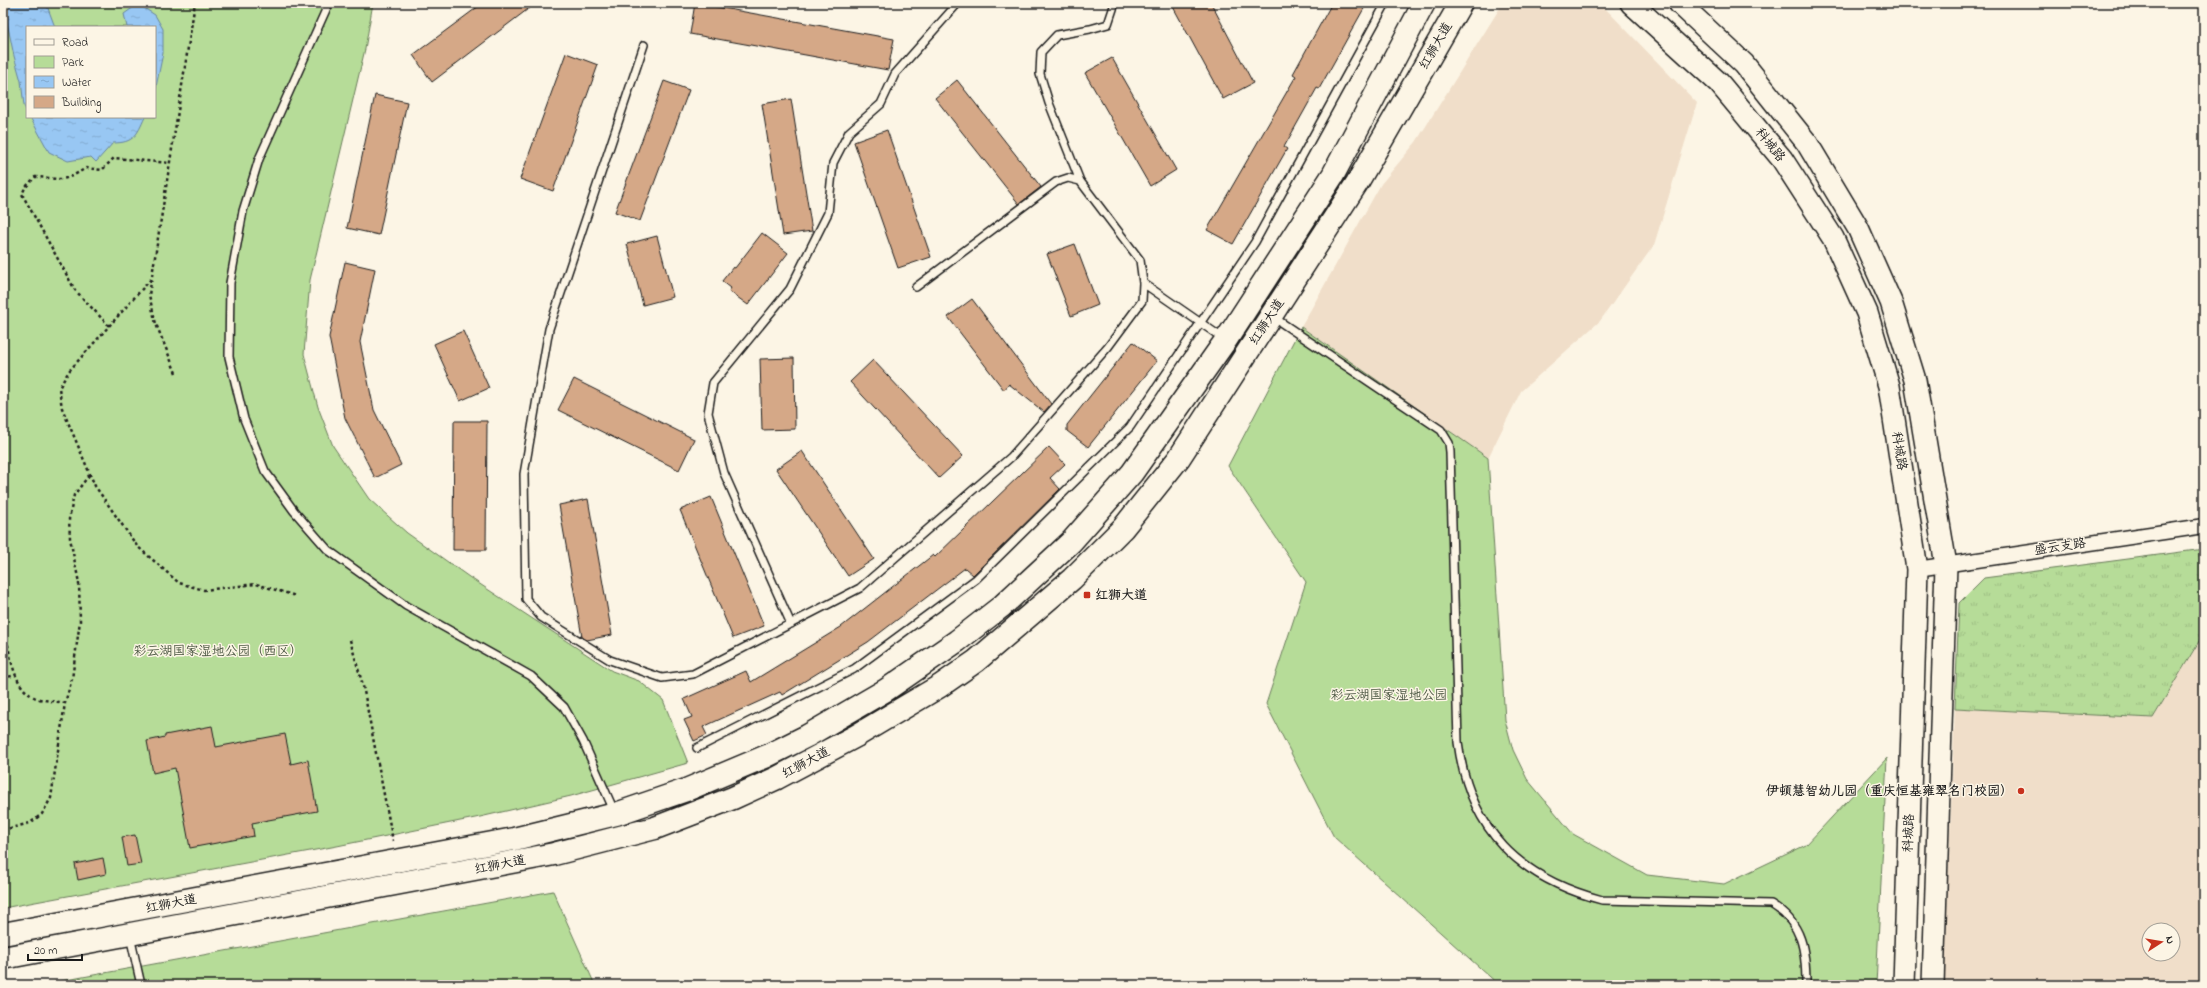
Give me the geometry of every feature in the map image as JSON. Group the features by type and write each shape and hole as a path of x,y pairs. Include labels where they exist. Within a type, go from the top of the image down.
{"main road":[{"name":"红狮大道","path":"3,934 147,909 514,839 616,814 727,774 807,736 886,690 957,641 1034,578 1104,507 1157,441 1226,340 1333,175 1424,3"},
{"name":"科城路","path":"1631,3 1719,83 1782,159 1833,238 1867,313 1889,386 1917,569 1904,985"},
{"name":"科城路","path":"1679,3 1744,64 1807,143 1858,228 1891,302 1915,380 1946,565 1933,985"},
{"name":"红狮大道","path":"3,958 509,863 591,846 697,813 778,778 902,710 976,661 1013,631 1123,528 1152,494 1179,458 1357,183 1462,6"},
{"path":"3,927 147,909"}],"street":[{"name":"盛云支路","path":"1917,569 2204,526"}],"lane":[{"path":"329,3 259,159 243,211 230,283 229,357 244,419 265,471 294,511 328,550 406,606 531,676 564,707 583,741 616,814"},
{"path":"791,624 724,473 708,413 713,383 790,289 828,213 833,164 849,132 880,104 895,74 958,3"},
{"path":"644,44 549,329 524,474 526,600 541,617 610,660 662,678 693,674 860,588 1011,458 1108,347 1142,301 1144,283 1140,260 1080,181 1049,103 1040,74 1041,52 1057,34 1108,24 1115,3"},
{"path":"697,748 854,669 976,579 1130,427 1254,242 1386,3"},
{"path":"916,287 1056,182 1068,178 1080,181"},
{"path":"1144,283 1226,340"},
{"path":"1271,315 1441,430 1446,436 1450,452 1458,742 1461,769 1470,796 1485,822 1502,845 1525,866 1553,883 1576,894 1602,900 1771,904 1786,913 1797,930 1806,957 1806,985"},
{"path":"130,935 141,985"}],"path":[{"path":"176,373 156,324 149,295 195,3"},
{"path":"110,326 75,290 22,194 24,188 35,177 60,181 73,176 86,168 102,170 114,158 169,163"},
{"path":"151,279 69,371 59,388 62,408 95,486 136,546 179,583 204,590 256,584 296,596"},
{"path":"3,830 30,823 42,814 51,798 65,703 73,672 80,621 79,583 70,538 69,519 74,495 90,474"},
{"path":"3,627 16,675 22,689 34,697 65,703"},
{"path":"350,640 363,686 393,841"},
{"path":"3,678 16,675"}],"shaded area":[{"path":"1503,3 1600,3 1697,103 1654,245 1600,321 1521,391 1488,458 1301,327 1381,184 1416,142"},
{"path":"2204,633 2204,985 1944,985 1955,708 2153,718"}],"green space":[{"name":"彩云湖国家湿地公园（西区）","path":"3,3 373,3 365,49 310,280 304,354 318,407 333,446 369,499 407,533 469,577 612,671 639,681 663,700 688,763 571,796 480,817 337,846 3,908"},
{"name":"彩云湖国家湿地公园","path":"1301,327 1488,458 1505,720 1513,750 1527,779 1573,834 1647,875 1724,884 1806,845 1887,758 1876,985 1499,985 1334,837 1266,704 1306,582 1228,466"},
{"path":"2204,549 2204,633 2153,718 1955,708 1959,603 1984,578"},
{"path":"553,891 595,985 39,985"}],"water":[{"path":"3,3 46,3 55,26 26,26 26,110 24,106 21,81"},
{"path":"138,4 155,15 163,29 163,53 156,87 156,26 127,26 124,14"},
{"path":"31,118 145,118 140,129 134,137 120,143 113,143 96,162 91,157 68,161 49,152"}],"building":[{"path":"483,3 536,3 432,82 413,55"},
{"path":"695,3 894,39 888,70 690,34"},
{"path":"1171,3 1211,3 1253,83 1223,99"},
{"path":"1332,3 1367,3 1319,89 1317,88 1284,147 1287,149 1233,244 1207,230 1296,76 1293,74"},
{"path":"566,53 598,65 553,191 520,179"},
{"path":"1112,58 1176,170 1150,186 1085,73"},
{"path":"957,80 1041,187 1019,204 935,98"},
{"path":"664,81 689,90 640,221 615,212"},
{"path":"375,95 407,102 379,235 347,228"},
{"path":"791,99 812,231 783,235 762,104"},
{"path":"887,130 931,257 898,268 854,142"},
{"path":"762,233 788,253 748,305 729,291 731,288 722,281 733,267 735,268"},
{"path":"657,236 673,297 643,305 627,244"},
{"path":"1075,244 1098,305 1071,316 1047,254"},
{"path":"345,262 375,269 360,342 374,410 401,465 375,478 345,418 329,337"},
{"path":"972,299 1051,404 1044,412 1009,384 1004,390 948,317"},
{"path":"463,331 489,388 460,401 434,344"},
{"path":"1133,342 1157,361 1088,447 1067,431 1067,425"},
{"path":"794,358 795,429 762,430 760,359"},
{"path":"873,360 963,456 939,478 850,382"},
{"path":"574,379 694,439 679,470 558,410"},
{"path":"454,421 487,421 486,550 453,550"},
{"path":"1049,447 1065,464 1050,478 1060,489 973,575 965,568 868,642 782,695 780,692 703,727 707,735 694,741 684,720 692,717 684,699 746,671 751,682 841,627 933,555 935,557"},
{"path":"802,451 874,559 848,576 776,469"},
{"path":"711,497 764,626 733,638 680,510"},
{"path":"588,499 612,635 587,640 582,637 559,505"},
{"path":"212,726 216,747 285,734 291,764 308,760 317,811 252,823 254,836 190,848 175,768 153,773 147,741 165,737 165,735"},
{"path":"135,835 141,864 127,866 122,837"},
{"path":"103,858 106,874 78,880 75,864"}],"place":[{"name":"红狮大道","path":"1087,595"},
{"name":"伊顿慧智幼儿园（重庆恒基雍翠名门校园）","path":"2021,791"}]}
